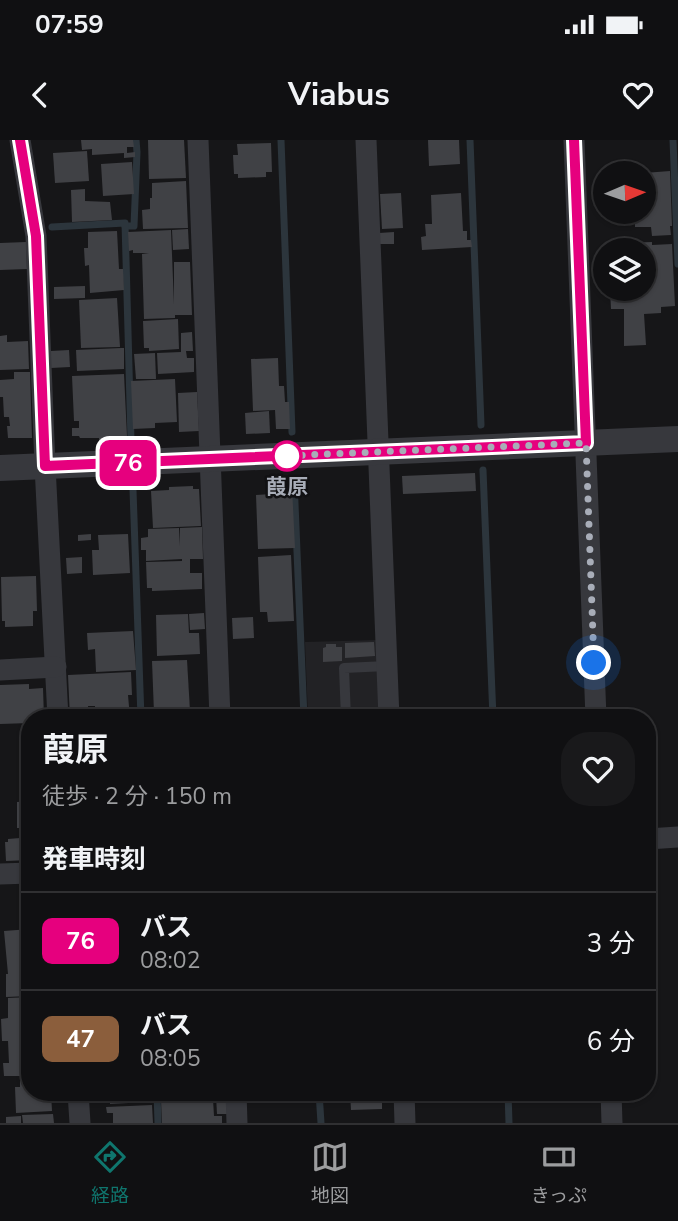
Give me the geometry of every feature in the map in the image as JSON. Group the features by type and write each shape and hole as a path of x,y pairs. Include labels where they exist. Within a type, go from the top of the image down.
{"street":[{"path":"20,140 36,236 58,709"},
{"path":"198,140 220,709"},
{"path":"366,140 389,709"},
{"path":"574,140 596,709"},
{"path":"0,468 678,439"},
{"path":"0,670 56,667"},
{"path":"656,838 678,837"},
{"path":"0,874 21,873"},
{"path":"79,1101 80,1123"},
{"path":"236,1101 237,1123"},
{"path":"404,1101 405,1123"},
{"path":"611,1101 612,1123"}],"lane":[{"path":"346,709 344,668 387,666"}],"shaded area":[{"path":"378,640 381,709 308,709 305,642"}],"building":[{"path":"81,140 133,140 134,147 127,147 127,153 135,152 135,157 124,158 124,153 92,155 92,149 82,150"},
{"path":"148,140 184,140 186,178 149,179"},
{"path":"428,140 459,140 460,164 429,166"},
{"path":"271,143 272,172 266,172 266,177 238,178 238,174 234,174 233,155 238,155 237,144"},
{"path":"87,151 89,181 55,183 53,153"},
{"path":"132,162 134,194 103,196 101,164"},
{"path":"670,171 671,235 652,236 651,227 635,227 635,224 656,224 656,172"},
{"path":"186,181 188,228 143,229 142,210 150,209 152,183"},
{"path":"85,189 85,201 110,202 112,220 72,222 71,190"},
{"path":"401,193 403,228 382,229 380,194"},
{"path":"461,193 463,231 467,231 467,240 471,240 472,247 422,250 421,237 426,236 425,224 432,224 431,195"},
{"path":"188,229 189,249 173,250 172,230"},
{"path":"171,230 174,304 174,262 190,262 192,315 144,319 142,254 149,253 129,251 128,232"},
{"path":"117,231 119,269 123,269 124,290 90,293 89,265 85,266 84,248 88,248 88,232"},
{"path":"394,232 394,244 379,244 379,233"},
{"path":"26,242 27,269 0,270 0,243"},
{"path":"672,244 675,306 661,307 661,313 644,314 646,345 624,346 624,309 611,309 611,301 656,301 656,245"},
{"path":"85,286 85,298 54,299 54,287"},
{"path":"117,298 120,347 81,348 79,300"},
{"path":"178,319 179,349 149,351 149,348 144,348 143,321"},
{"path":"192,332 193,351 186,351 187,358 194,358 194,372 158,374 157,353 181,352 181,333"},
{"path":"7,335 7,342 28,341 29,369 0,370 0,336"},
{"path":"124,348 124,369 77,371 76,350"},
{"path":"69,350 70,367 51,368 51,351"},
{"path":"155,353 156,379 136,379 134,354"},
{"path":"278,358 279,386 284,386 285,402 289,402 290,429 276,429 275,410 253,411 251,359"},
{"path":"14,372 30,372 32,438 8,438 9,417 4,417 0,380 14,379"},
{"path":"124,374 127,436 109,437 109,441 99,441 99,438 72,436 72,428 79,428 79,421 74,421 72,376"},
{"path":"175,379 177,422 155,423 155,428 133,429 131,381"},
{"path":"197,392 199,431 179,432 178,393"},
{"path":"269,411 270,433 246,434 245,413"},
{"path":"475,473 476,491 403,494 402,476"},
{"path":"193,486 193,489 199,489 201,526 153,528 151,491"},
{"path":"271,487 292,487 295,548 258,549 256,495 272,494"},
{"path":"202,527 203,559 190,559 190,573 202,573 202,589 152,591 152,588 147,588 146,562 182,561 146,561 146,550 141,550 141,538 148,537 148,529 179,528 180,546 180,528"},
{"path":"91,534 91,540 78,541 78,535"},
{"path":"128,534 130,573 93,575 92,550 99,550 98,535"},
{"path":"291,555 294,621 268,622 267,612 260,612 258,557"},
{"path":"82,557 82,573 67,574 66,558"},
{"path":"36,576 37,611 33,611 33,626 5,627 5,621 2,621 1,577"},
{"path":"204,613 205,629 190,630 189,614"},
{"path":"188,614 189,633 199,633 200,654 157,656 156,615"},
{"path":"253,617 254,638 233,639 232,618"},
{"path":"133,631 136,670 96,672 95,649 88,650 87,633"},
{"path":"374,642 375,656 345,658 345,643"},
{"path":"326,644 342,647 342,661 323,662 323,648"},
{"path":"187,660 190,709 154,709 152,661"},
{"path":"131,672 132,695 128,695 129,709 95,709 95,706 88,706 88,709 70,709 68,675"},
{"path":"29,684 29,689 43,688 44,709 21,709 21,723 0,724 0,685"},
{"path":"17,802 21,802 21,828 17,828"},
{"path":"21,830 21,860 6,861 5,842 8,842 8,839 20,838"},
{"path":"21,930 21,996 6,997 8,974 4,931"},
{"path":"21,997 21,1101 51,1101 52,1111 16,1113 15,1087 20,1087 20,1076 4,1076 3,1063 9,1063 8,1041 2,1041 1,1019 8,1018 8,998"},
{"path":"110,1101 147,1102 110,1104"},
{"path":"161,1101 213,1101 214,1116 222,1116 222,1123 162,1123"},
{"path":"216,1101 227,1101 228,1114 217,1114"},
{"path":"350,1101 384,1101 382,1109 351,1110"},
{"path":"152,1105 153,1123 113,1123 113,1113 107,1113 106,1107"},
{"path":"53,1114 54,1123 23,1123 22,1115"},
{"path":"21,1116 21,1123 6,1123 6,1117"}],"waterway":[{"path":"125,226 134,226 136,140"},
{"path":"281,140 292,432"},
{"path":"470,140 481,425"},
{"path":"673,140 678,264"},
{"path":"52,227 125,223 131,440"},
{"path":"483,470 493,709"},
{"path":"294,480 304,709"},
{"path":"133,490 141,709"},
{"path":"157,1101 158,1123"},
{"path":"320,1101 321,1123"},
{"path":"508,1101 509,1123"}],"bus line":[{"name":"76","path":"20,140 36,236 45,466 586,443 574,140"}],"place":[{"name":"葭原","path":"287,456"}],"route":[{"path":"287,456 282,456 586,443 594,663"}]}
